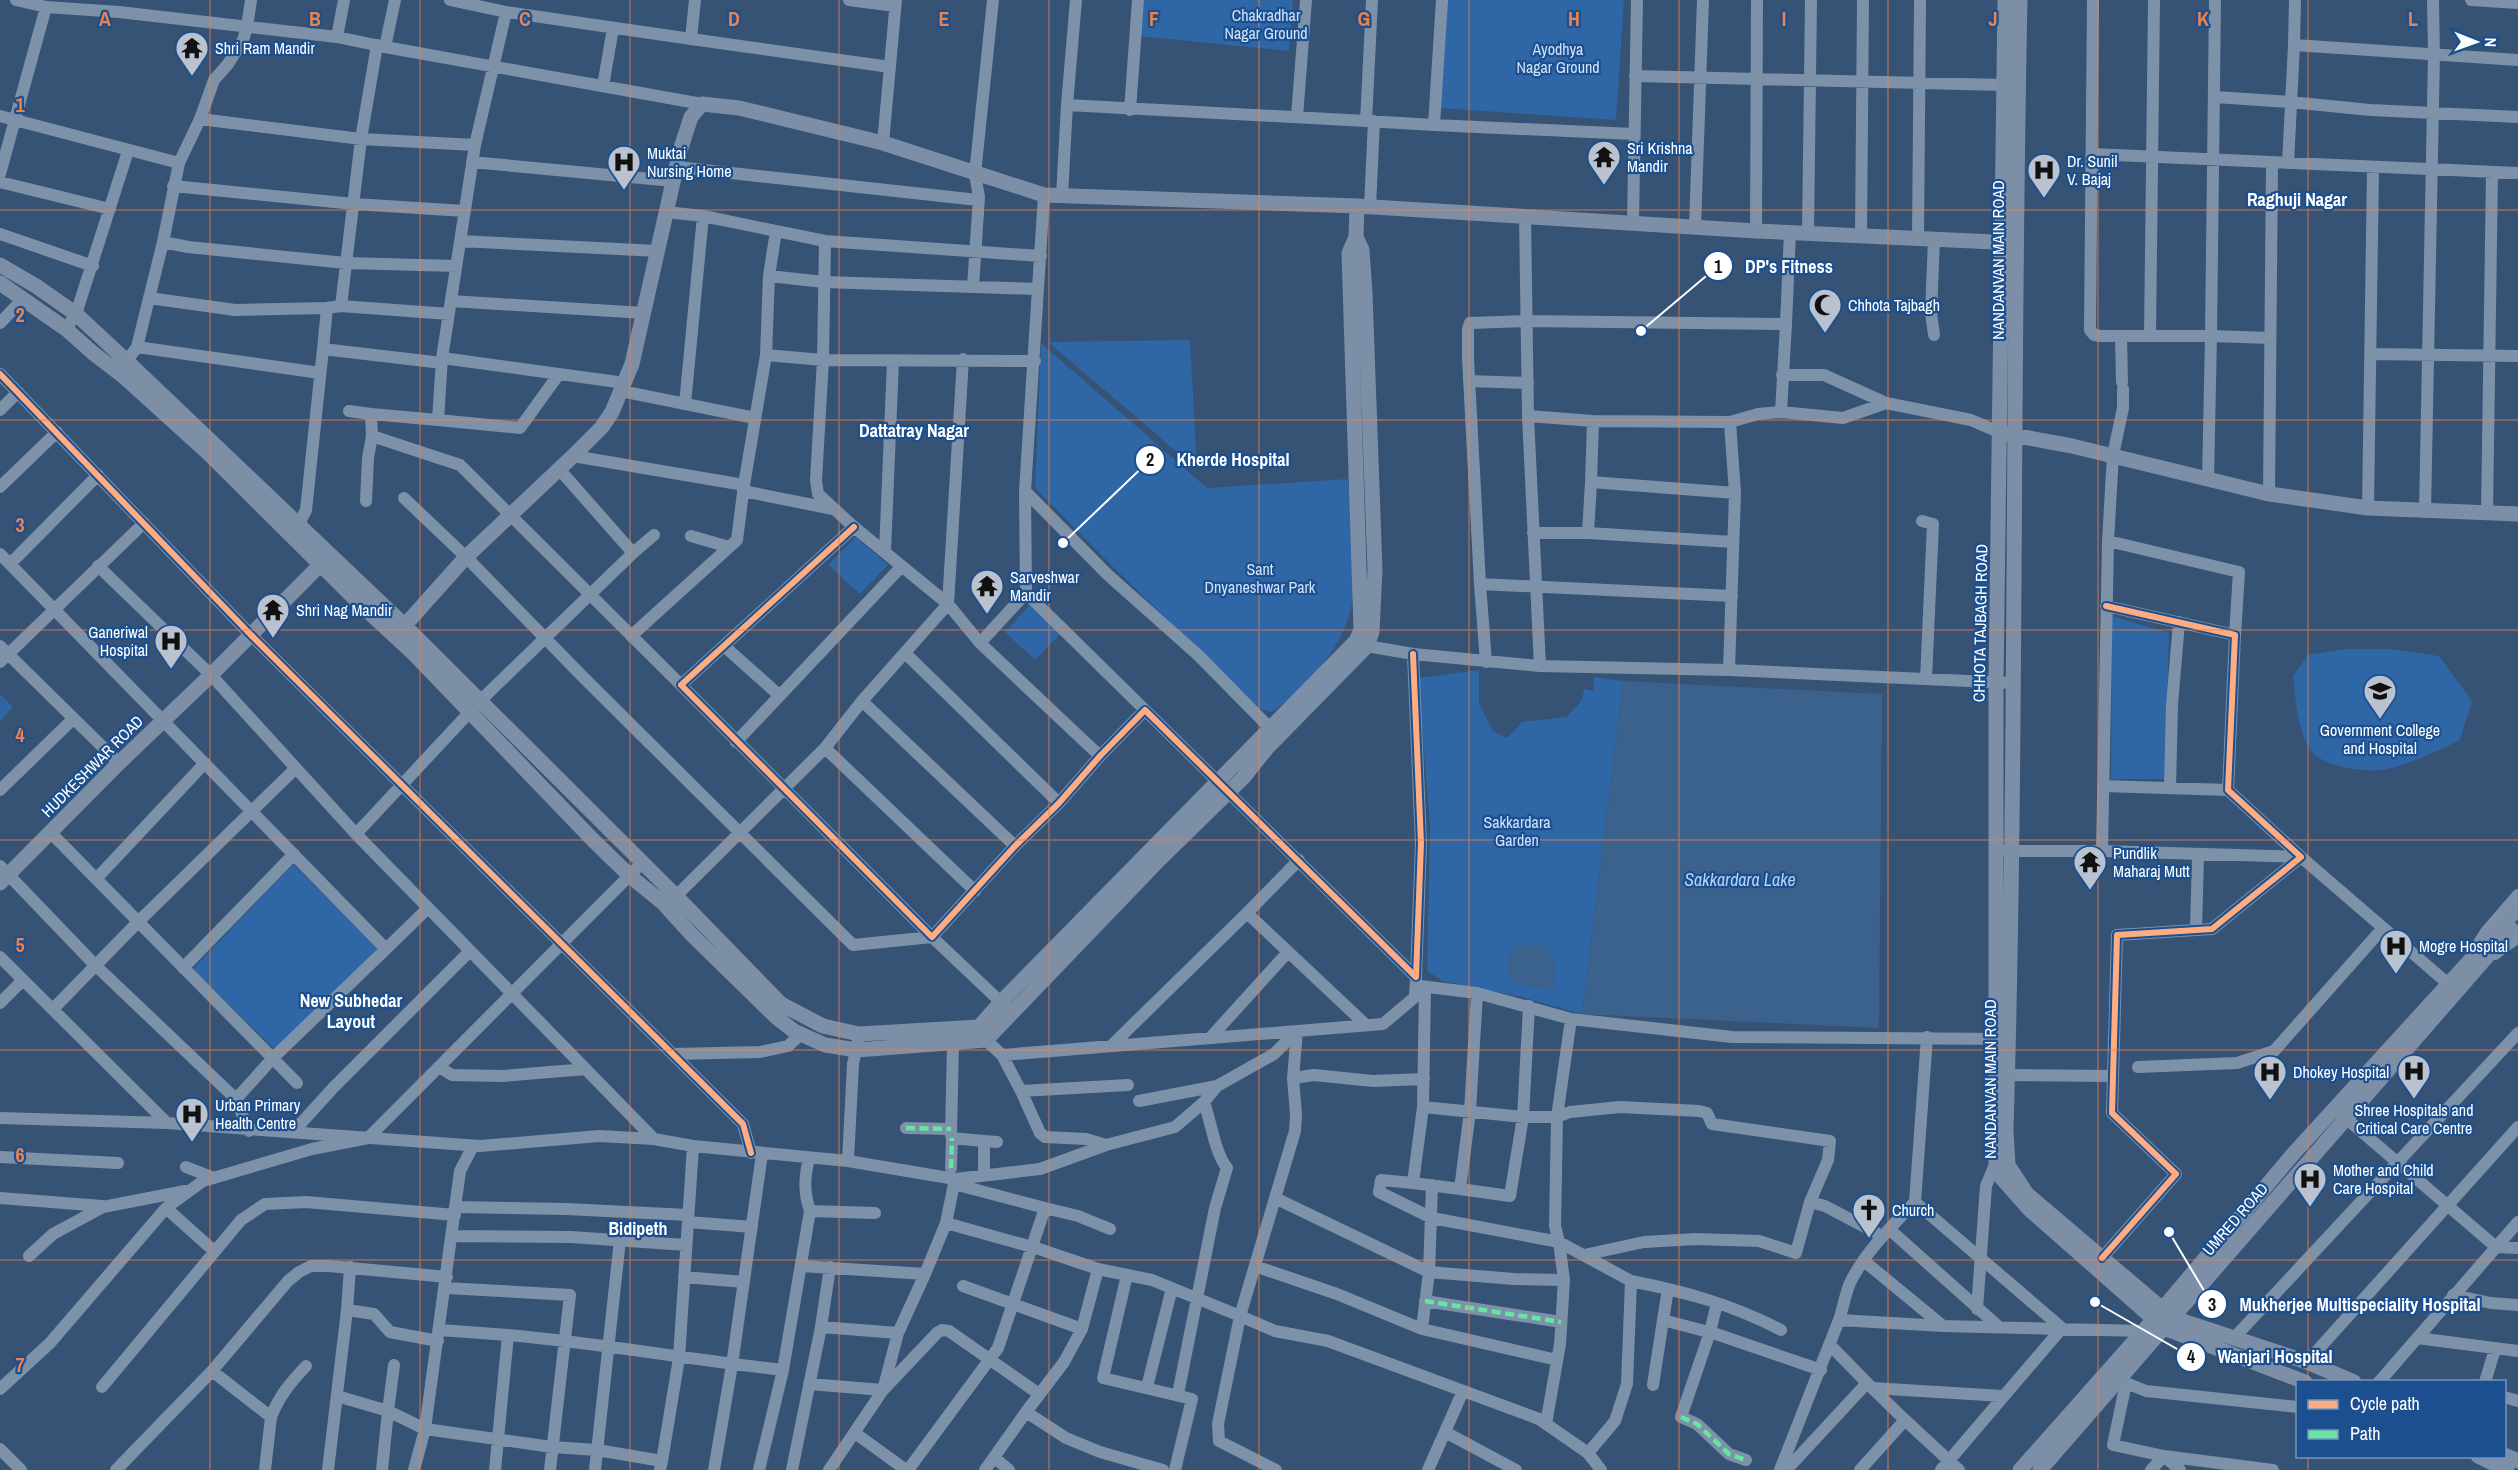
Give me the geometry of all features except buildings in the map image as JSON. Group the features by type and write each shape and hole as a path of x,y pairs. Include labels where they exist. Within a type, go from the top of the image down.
{"main road":[{"path":"2005,0 2011,85"},
{"path":"2011,85 2020,0"},
{"name":"NANDANVAN MAIN ROAD","path":"2008,434 2011,85"},
{"path":"400,631 466,557 573,456 602,427 612,412 632,364 675,174 691,117 702,104 739,108 883,143 1044,195 1363,207 1756,231 2009,243"},
{"path":"983,1034 1001,1002 1223,787 1267,748 1311,695 1362,644 1363,456 1349,253 1356,237 1363,207"},
{"path":"0,265 36,286 76,314 299,524 325,560"},
{"path":"0,283 66,329 178,425 400,631 481,700 781,1005 823,1026 859,1034 983,1034"},
{"path":"2008,434 2113,455 2269,494 2368,508 2518,514"},
{"name":"CHHOTA TAJBAGH ROAD","path":"1996,1162 2002,1039 2004,851 1996,682 2008,434"},
{"name":"CHHOTA TAJBAGH ROAD","path":"2008,434 2013,683"},
{"name":"HUDKESHWAR ROAD","path":"3,874 51,833 119,762 211,675 325,560"},
{"path":"400,631 470,712 630,876 663,903 692,935 776,1017 801,1034 825,1045 856,1050 953,1044 983,1034 1012,1015 1223,787 1269,727 1311,695"},
{"path":"2004,851 2013,683"},
{"path":"2453,988 2467,962 2518,908"},
{"path":"2453,988 2485,960 2518,921"},
{"name":"UMRED ROAD","path":"2040,1470 2118,1376 2147,1336 2453,988"},
{"name":"NANDANVAN MAIN ROAD","path":"2002,1039 2007,1075 2008,1165 2027,1194 2102,1258 2163,1319 2234,1338 2307,1362 2349,1380"},
{"path":"1996,1162 2000,1174 2029,1209 2163,1319 2300,1380"},
{"path":"2020,1470 2118,1376"},
{"path":"2484,1458 2503,1464 2518,1461"}],"street":[{"path":"16,0 46,7 121,6 247,27 337,38 702,104"},
{"path":"127,361 137,347 163,242 179,163 200,119 214,80 228,64 247,27 251,0"},
{"path":"337,38 344,0"},
{"path":"341,306 361,139 381,46 395,0"},
{"path":"450,0 506,12 890,67"},
{"path":"691,39 695,0"},
{"path":"849,0 896,3 883,143"},
{"path":"973,287 978,200 975,174 993,0"},
{"path":"1062,196 1076,0"},
{"path":"1131,110 1138,0"},
{"path":"1298,117 1306,0"},
{"path":"1363,207 1370,121 1372,0"},
{"path":"1434,124 1442,0"},
{"path":"1634,222 1636,0"},
{"path":"1695,227 1704,0"},
{"path":"1756,231 1757,0"},
{"path":"1808,233 1811,0"},
{"path":"1861,236 1863,0"},
{"path":"1918,238 1920,0"},
{"path":"2093,0 2090,330 2094,335 2121,337 2270,338"},
{"path":"2150,336 2154,0"},
{"path":"2208,480 2215,0"},
{"path":"2288,163 2295,0"},
{"path":"2425,512 2434,54 2433,0"},
{"path":"2470,0 2518,3"},
{"path":"0,174 46,7"},
{"path":"438,420 442,361 472,162 506,12"},
{"path":"603,86 613,28"},
{"path":"2294,45 2518,60"},
{"path":"1635,76 2011,85"},
{"path":"2215,97 2370,110 2518,117"},
{"path":"1067,105 1634,134"},
{"path":"0,116 179,163"},
{"path":"200,119 361,139 475,145"},
{"path":"66,329 76,314 93,266 128,150"},
{"path":"2092,154 2518,173"},
{"path":"472,162 675,174 978,200"},
{"path":"2269,494 2272,162"},
{"path":"2368,508 2373,168"},
{"path":"2487,514 2492,172"},
{"path":"0,182 110,209"},
{"path":"173,186 354,204 465,211"},
{"path":"980,643 1026,594 1025,491 1044,195"},
{"path":"666,212 703,216 825,241 1041,256"},
{"path":"685,404 703,216"},
{"path":"1525,216 1528,416 1540,666"},
{"path":"631,636 737,540 766,355 769,276 776,231"},
{"path":"1781,412 1790,232"},
{"path":"0,234 93,266"},
{"path":"1934,239 1931,313 1934,335"},
{"path":"460,241 658,251"},
{"path":"825,241 823,360 816,480 818,494 854,527 948,604 980,643 1100,756"},
{"path":"163,242 188,247 346,262 456,266"},
{"path":"769,276 824,282 1037,289"},
{"path":"149,298 235,310 341,306 449,314"},
{"path":"0,323 23,299"},
{"path":"451,301 644,313"},
{"path":"299,524 306,510 327,308"},
{"path":"1485,662 1469,381 1468,329 1470,323 1526,321 1786,324"},
{"path":"2102,851 2108,541 2113,455 2123,408 2121,337"},
{"path":"137,347 320,373"},
{"path":"323,349 559,374 755,418"},
{"path":"2372,354 2518,356"},
{"path":"766,355 823,360 963,359 1035,362"},
{"path":"676,896 825,748 862,701 948,604 963,359"},
{"path":"885,551 892,361"},
{"path":"0,374 250,634 743,1124 757,1154 752,1227 714,1470"},
{"path":"349,411 520,429 559,374"},
{"path":"1782,375 1824,375 1886,403 1971,420 2008,434"},
{"path":"1469,381 1528,383"},
{"path":"0,410 18,392"},
{"path":"1528,416 1593,421 1730,422 1758,414 1781,412 1843,418 1886,403"},
{"path":"366,501 368,458 372,435 371,414"},
{"path":"1588,533 1593,421"},
{"path":"1729,670 1735,493 1730,422"},
{"path":"0,487 57,432"},
{"path":"372,435 460,465 1012,1015"},
{"path":"573,456 744,488 834,509"},
{"path":"559,469 633,553"},
{"path":"10,564 98,475"},
{"path":"1590,482 1735,493"},
{"path":"1025,491 1108,575 1198,655 1269,727"},
{"path":"404,498 466,557 853,945 932,937 1145,710"},
{"path":"1922,521 1933,525 1926,679"},
{"path":"119,762 3,654 144,523"},
{"path":"681,685 854,527"},
{"path":"1533,533 1588,533 1733,543"},
{"path":"356,834 481,700 654,535"},
{"path":"691,536 729,547"},
{"path":"2108,541 2240,572 2228,790"},
{"path":"0,554 386,950"},
{"path":"98,566 211,675 356,834 654,1139"},
{"path":"736,742 902,566"},
{"path":"1480,584 1732,596"},
{"path":"1026,594 1299,860 1419,983 1477,993 1570,1019 1732,1037 2002,1039"},
{"path":"2106,606 2235,635"},
{"path":"2170,788 2172,705 2179,622"},
{"path":"1362,644 1413,654 1540,666 1729,670 2013,683"},
{"path":"724,646 779,695"},
{"path":"905,653 1059,803"},
{"path":"1413,654 1421,843 1419,983 1424,1079 1423,1107 1413,1183"},
{"path":"862,701 1016,846"},
{"path":"0,790 73,719"},
{"path":"825,748 975,891"},
{"path":"96,879 205,763"},
{"path":"53,1009 138,922 296,768"},
{"path":"2103,786 2228,790 2301,857 2453,988"},
{"path":"51,833 297,1083"},
{"path":"2004,851 2102,851 2198,856 2301,857"},
{"path":"183,968 294,854"},
{"path":"2196,930 2198,856"},
{"path":"2102,1258 2176,1174 2112,1113 2117,935 2212,929 2301,857"},
{"path":"1111,1046 1299,860"},
{"path":"0,1389 50,1343 165,1208 203,1181 312,1149 368,1138 642,863"},
{"path":"3,874 236,1099 249,1131"},
{"path":"2467,962 2486,932 2518,895"},
{"path":"236,1099 273,1058 428,908"},
{"path":"1247,913 1366,1025"},
{"path":"2138,1067 2236,1063 2274,1051 2384,928"},
{"path":"2485,960 2518,937"},
{"path":"293,1132 333,1088 470,951"},
{"path":"1210,1038 1288,952"},
{"path":"0,957 167,1123"},
{"path":"0,1003 23,980"},
{"path":"1002,1055 1383,1024 1415,997 1419,983"},
{"path":"1460,1189 1470,1111 1477,993"},
{"path":"1529,1006 1523,1117 1510,1196 1382,1180 1379,1192 1432,1218 1559,1242 1631,1281 1668,1288 1717,1302 1745,1312 1781,1330"},
{"path":"1546,1424 1557,1360 1564,1280 1555,1226 1557,1117 1570,1019"},
{"path":"1276,1470 1218,1441 1218,1424 1240,1316 1295,1131 1293,1078 1297,1031"},
{"path":"1139,1101 1217,1086 1274,1054 1297,1031"},
{"path":"2234,1338 2518,1033"},
{"path":"673,1054 760,1052 788,1046 801,1034"},
{"path":"848,1161 853,1064 859,1034"},
{"path":"983,1034 1002,1055 1022,1091 1040,1133 1045,1137 1086,1139 1106,1145"},
{"path":"1788,1466 1831,1346 1849,1286 1885,1233 1915,1202 1927,1037"},
{"path":"884,1390 898,1333 946,1223 953,1177 953,1044"},
{"path":"439,1067 452,1075 503,1076 586,1069"},
{"path":"1293,1078 1314,1075 1373,1081 1424,1079"},
{"path":"2007,1075 2113,1076"},
{"path":"1022,1091 1128,1085"},
{"path":"953,1177 1040,1169 1106,1145 1175,1127 1204,1102 1217,1086"},
{"path":"1178,1394 1215,1208 1227,1168 1218,1157 1215,1134 1204,1102"},
{"path":"1423,1107 1523,1117 1557,1117 1570,1112 1620,1107 1700,1111 1707,1113 1712,1124 1830,1141 1828,1160 1810,1202 1796,1253 1759,1241 1696,1239 1644,1242 1584,1254"},
{"path":"2340,1114 2496,1247 2518,1248"},
{"path":"0,1118 167,1123 249,1131 293,1132 473,1146 599,1136 654,1139 757,1154 848,1161 953,1177 1045,1208 1077,1216 1110,1229"},
{"path":"2307,1362 2518,1126"},
{"path":"906,1128 998,1142"},
{"path":"984,1141 984,1175"},
{"path":"414,1470 426,1429 460,1171 473,1146"},
{"path":"337,1396 388,1411 426,1429 552,1447 597,1450 661,1466 679,1358 693,1146"},
{"path":"0,1157 118,1163"},
{"path":"759,1470 783,1370 810,1211 804,1185 808,1159"},
{"path":"1977,1309 1986,1186 1996,1162"},
{"path":"186,1167 214,1178"},
{"path":"1422,1329 1429,1272 1432,1185"},
{"path":"0,1198 103,1207 189,1191"},
{"path":"1275,1198 1429,1272 1514,1279 1564,1280"},
{"path":"102,1387 241,1220 265,1204 306,1202 455,1211 566,1209 688,1218 752,1227"},
{"path":"1810,1202 1825,1206 1885,1233 1999,1327"},
{"path":"1915,1202 2062,1328"},
{"path":"29,1256 53,1234 103,1207"},
{"path":"165,1208 214,1251"},
{"path":"855,1433 907,1470 998,1348 1045,1208"},
{"path":"810,1211 875,1214"},
{"path":"2381,1380 2518,1222"},
{"path":"946,1223 1033,1247 1098,1269 1152,1280 1275,1330 1328,1341 1539,1419 1588,1453 1601,1470"},
{"path":"452,1236 571,1237 686,1245"},
{"path":"595,1470 620,1240"},
{"path":"1864,1261 1943,1326"},
{"path":"116,1470 212,1371 275,1295 299,1272 311,1266 350,1268 446,1283 570,1295 550,1470"},
{"path":"801,1266 830,1266 925,1274"},
{"path":"792,1470 821,1327 830,1266"},
{"path":"1255,1266 1337,1294 1422,1329 1557,1360"},
{"path":"328,1470 350,1268"},
{"path":"985,1470 1064,1362 1082,1329 1098,1269"},
{"path":"1127,1275 1103,1378 1192,1399 1175,1470"},
{"path":"684,1277 744,1282"},
{"path":"1588,1453 1616,1421 1627,1384 1631,1281"},
{"path":"963,1286 1082,1329"},
{"path":"1147,1387 1172,1288"},
{"path":"1653,1385 1668,1288"},
{"path":"2453,1296 2518,1305"},
{"path":"1425,1301 1561,1322"},
{"path":"1717,1302 1710,1332 1681,1417 1697,1424 1729,1454 1746,1461"},
{"path":"347,1310 374,1314 390,1332 508,1335 565,1340 609,1345 679,1358 783,1370"},
{"path":"1663,1320 1710,1332 1821,1370"},
{"path":"1839,1320 1943,1326 2062,1328 2147,1336"},
{"path":"821,1327 898,1333"},
{"path":"1945,1465 2062,1328"},
{"path":"829,1470 884,1390 942,1330 949,1331 1039,1394"},
{"path":"495,1470 508,1335"},
{"path":"2417,1338 2518,1351"},
{"path":"1831,1346 1905,1420 1945,1465 1959,1470"},
{"path":"2486,1380 2495,1349"},
{"path":"382,1470 394,1365"},
{"path":"265,1470 271,1417 277,1402 290,1383 306,1366"},
{"path":"212,1371 271,1417"},
{"path":"2273,1470 2164,1456 2113,1445 2118,1376 2146,1391 2296,1407"},
{"path":"809,1384 884,1390"},
{"path":"1788,1466 1869,1385 2003,1396"},
{"path":"1428,1470 1463,1391"},
{"path":"1026,1412 1075,1442 1100,1452 1163,1470"},
{"path":"1860,1470 1905,1420"},
{"path":"1444,1432 1516,1470"},
{"path":"0,1449 21,1470"},
{"path":"2151,1470 2164,1456"},
{"path":"2164,1456 2180,1470"},
{"path":"995,1458 1010,1470"}],"green space":[{"name":"Chakradhar Nagar Ground","path":"1142,0 1293,0 1289,51 1138,36"},
{"name":"Ayodhya Nagar Ground","path":"1446,0 1624,0 1616,120 1439,108"},
{"path":"1190,340 1197,469 1048,342"},
{"name":"Sant Dnyaneshwar Park","path":"1041,343 1207,488 1348,479 1354,566 1350,612 1336,646 1325,661 1300,689 1272,712 1260,709 1035,488"},
{"path":"856,537 888,565 860,594 828,565"},
{"path":"1030,605 1061,633 1035,660 1005,632"},
{"path":"2112,616 2169,633 2165,779 2111,779"},
{"path":"2346,649 2392,649 2439,656 2472,701 2460,740 2411,762 2382,770 2335,765 2318,757 2312,752 2303,735 2296,705 2293,676 2308,655"},
{"name":"Sakkardara Garden","path":"1479,670 1479,703 1493,731 1507,738 1522,722 1567,717 1582,700 1584,689 1593,691 1594,677 1623,681 1582,1014 1518,996 1443,981 1427,971 1430,825 1418,678"},
{"path":"0,694 13,707 0,721"},
{"path":"293,864 379,949 275,1050 193,969"}],"water":[{"name":"Sakkardara Lake","path":"1623,681 1882,694 1879,1028 1582,1014"},
{"path":"1518,945 1547,945 1555,966 1554,990 1532,988 1509,978 1508,960"}],"marked path":[{"path":"906,1128 951,1129"},
{"path":"951,1168 952,1138"},
{"path":"1425,1301 1561,1322"},
{"path":"1681,1417 1697,1424 1729,1454 1746,1460"}],"cycle path":[{"path":"0,374 250,634 743,1124 751,1153"},
{"path":"854,527 681,685 932,937 1145,710 1416,977 1421,843 1413,654"},
{"path":"2102,1258 2176,1174 2112,1113 2117,935 2212,929 2301,857 2228,790 2235,635 2106,606"}],"place":[{"name":"Shri Ram Mandir","path":"192,77"},
{"name":"Sri Krishna Mandir","path":"1604,186"},
{"name":"Muktai Nursing Home","path":"624,191"},
{"name":"Dr. Sunil V. Bajaj","path":"2044,199"},
{"name":"DP's Fitness","path":"1641,331"},
{"name":"Chhota Tajbagh","path":"1825,334"},
{"name":"Kherde Hospital","path":"1063,543"},
{"name":"Sarveshwar Mandir","path":"987,615"},
{"name":"Shri Nag Mandir","path":"273,639"},
{"name":"Ganeriwal Hospital","path":"171,670"},
{"name":"Government College and Hospital","path":"2380,720"},
{"name":"Pundlik Maharaj Mutt","path":"2090,891"},
{"name":"Mogre Hospital","path":"2396,975"},
{"name":"Shree Hospitals and Critical Care Centre","path":"2414,1100"},
{"name":"Dhokey Hospital","path":"2270,1101"},
{"name":"Urban Primary Health Centre","path":"192,1143"},
{"name":"Mother and Child Care Hospital","path":"2310,1208"},
{"name":"Mukherjee Multispeciality Hospital","path":"2169,1232"},
{"name":"Church","path":"1869,1239"},
{"name":"Wanjari Hospital","path":"2095,1302"}],"district":[{"name":"Raghuji Nagar","path":"2297,199"},
{"name":"Dattatray Nagar","path":"914,430"},
{"name":"New Subhedar Layout","path":"351,1010"},
{"name":"Bidipeth","path":"638,1228"}]}
